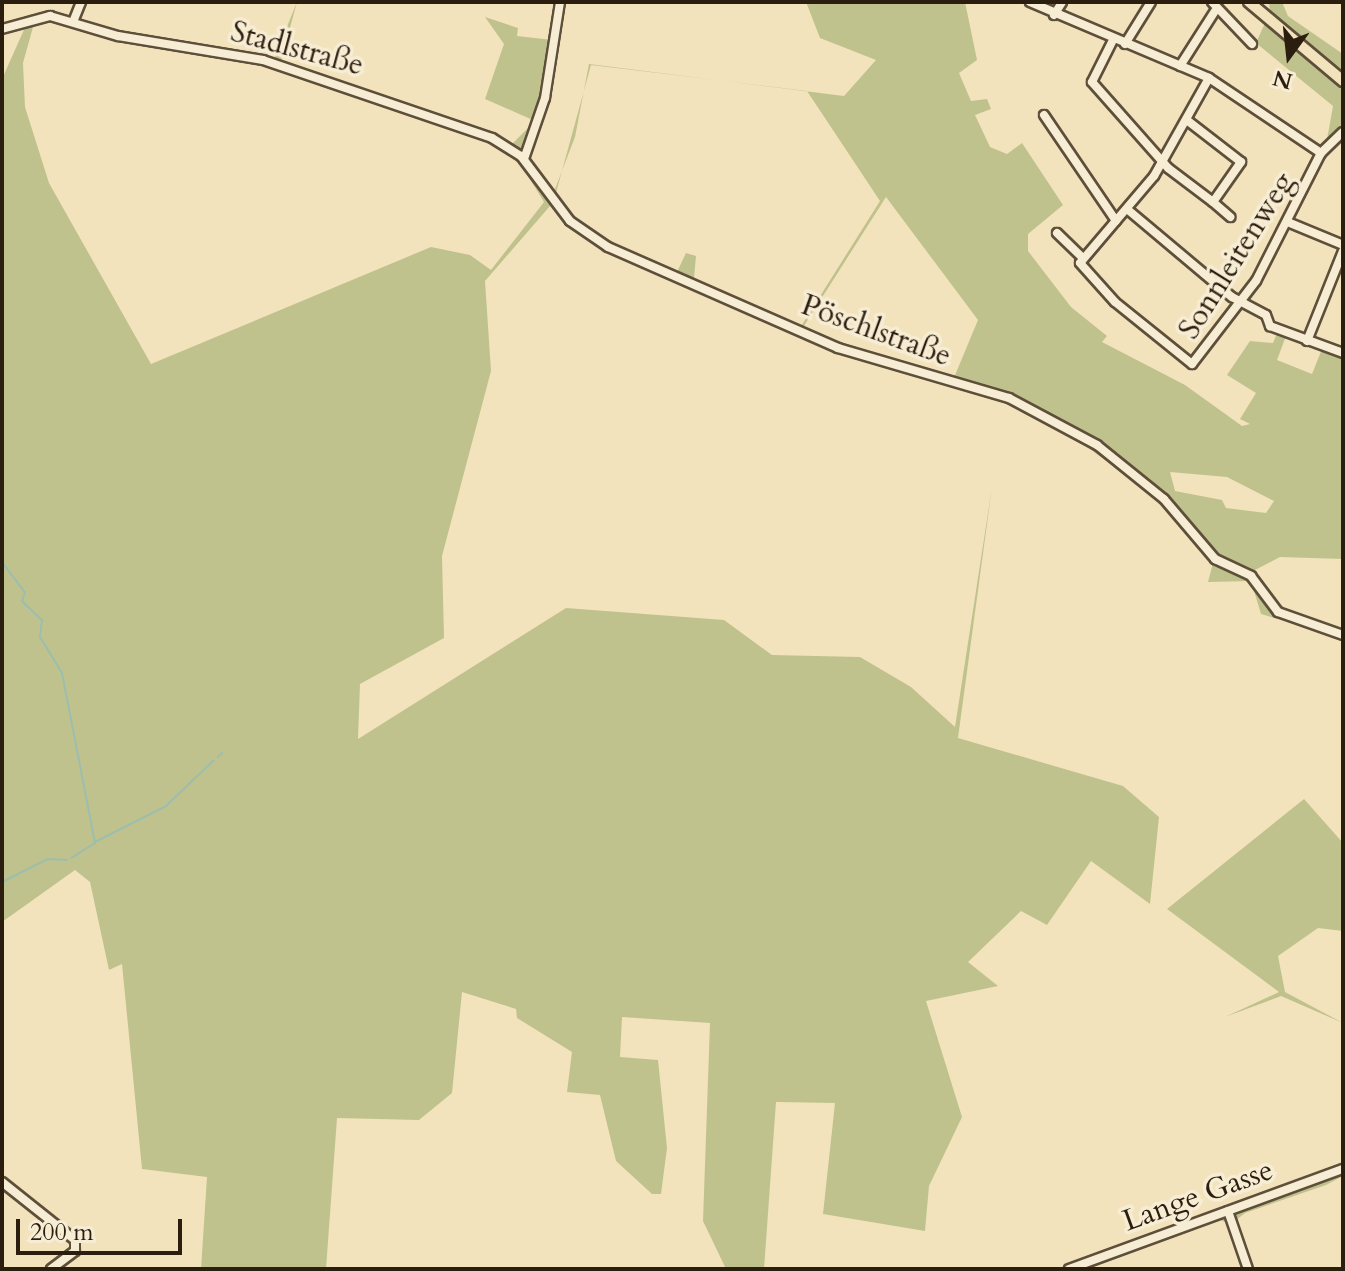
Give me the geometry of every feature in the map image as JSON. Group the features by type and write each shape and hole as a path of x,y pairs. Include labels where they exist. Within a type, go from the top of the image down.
{"main road":[{"path":"1249,2 1343,81"}],"street":[{"path":"73,22 81,2"},
{"path":"524,160 526,143 545,98 560,2"},
{"path":"1030,2 1054,15 1209,78 1321,153"},
{"path":"1054,15 1062,2"},
{"path":"1125,44 1151,2"},
{"path":"1180,66 1214,6 1252,44"},
{"name":"Stadlstraße","path":"2,29 34,16 299,70 511,147 524,160"},
{"path":"1113,40 1092,82 1163,162 1230,217"},
{"path":"1057,233 1082,257 1127,209 1163,162 1209,78"},
{"path":"1044,115 1116,221"},
{"path":"1188,121 1241,162 1213,202"},
{"name":"Sonnleitenweg","path":"1082,257 1081,269 1115,302 1196,365 1241,304 1290,223 1321,153 1343,132"},
{"path":"511,147 526,143"},
{"name":"Pöschlstraße","path":"524,160 570,221 608,247 838,348 1009,398 1097,445 1164,499 1215,559 1251,576 1278,612 1343,635"},
{"path":"1127,209 1241,304 1307,341 1343,353"},
{"path":"1290,223 1343,245"},
{"path":"1307,341 1343,251"},
{"name":"Lange Gasse","path":"1069,1269 1343,1169"},
{"path":"2,1182 75,1240 75,1251 51,1269"},
{"path":"1228,1211 1248,1269"}],"green space":[{"path":"78,2 79,20 92,28 44,18 35,20 23,63 25,107 49,183 151,364 431,247 470,255 491,270 544,202 513,152 383,100 270,65 93,28 273,61 297,2 281,61 512,144 535,121 485,99 504,44 485,17 518,28 517,36 553,40 562,2 547,102 527,152 552,197 562,171 554,200 562,210 607,244 677,272 686,253 696,256 694,278 800,328 880,201 807,91 844,96 876,60 820,38 806,2 965,2 977,60 959,73 971,101 987,99 991,109 975,115 990,147 1007,154 1022,143 1063,205 1028,234 1028,251 1071,307 1107,336 1102,342 1185,385 1242,426 1250,424 1240,419 1256,393 1227,375 1250,341 1273,343 1277,333 1286,336 1277,360 1312,374 1322,349 1343,355 1343,559 1280,557 1251,572 1281,612 1343,638 1261,614 1251,581 1208,582 1213,563 1164,502 1056,425 1007,400 853,356 754,316 594,243 550,206 485,281 491,371 442,556 444,638 360,684 358,739 566,608 724,620 772,655 860,657 911,687 955,727 992,487 958,738 1123,786 1159,817 1150,904 1091,861 1047,925 1021,911 968,962 998,986 926,1001 962,1117 929,1186 925,1231 823,1214 835,1103 776,1102 764,1269 726,1269 703,1221 710,1023 622,1017 620,1057 658,1060 667,1148 661,1194 652,1194 616,1161 600,1095 567,1092 572,1052 517,1018 516,1009 462,992 452,1093 419,1120 337,1118 326,1269 201,1269 207,1177 142,1169 122,964 109,970 90,882 75,870 2,922 2,79 31,14 68,16","holes":["886,197 978,320 953,380 802,329","1170,472 1227,477 1274,501 1266,513 1226,508 1222,500 1175,491"]},
{"path":"1269,2 1282,2 1288,16 1343,54 1343,73 1270,14"},
{"path":"1265,23 1343,88 1343,129 1326,145 1333,106 1256,43"},
{"path":"589,64 737,83 591,65 584,92"},
{"path":"1304,799 1343,843 1343,931 1318,928 1278,956 1285,992 1343,1023 1281,996 1225,1017 1279,992 1167,909"},
{"path":"1343,1163 1343,1176 1326,1185 1245,1213 1230,1225 1221,1220 1088,1269 1056,1269"}],"waterway":[{"path":"2,562 25,592 22,601 42,620 40,637 62,673 95,843 71,858"},
{"path":"218,757 222,753"},
{"path":"95,842 166,806 214,760"},
{"path":"2,882 48,859 67,860"}]}
